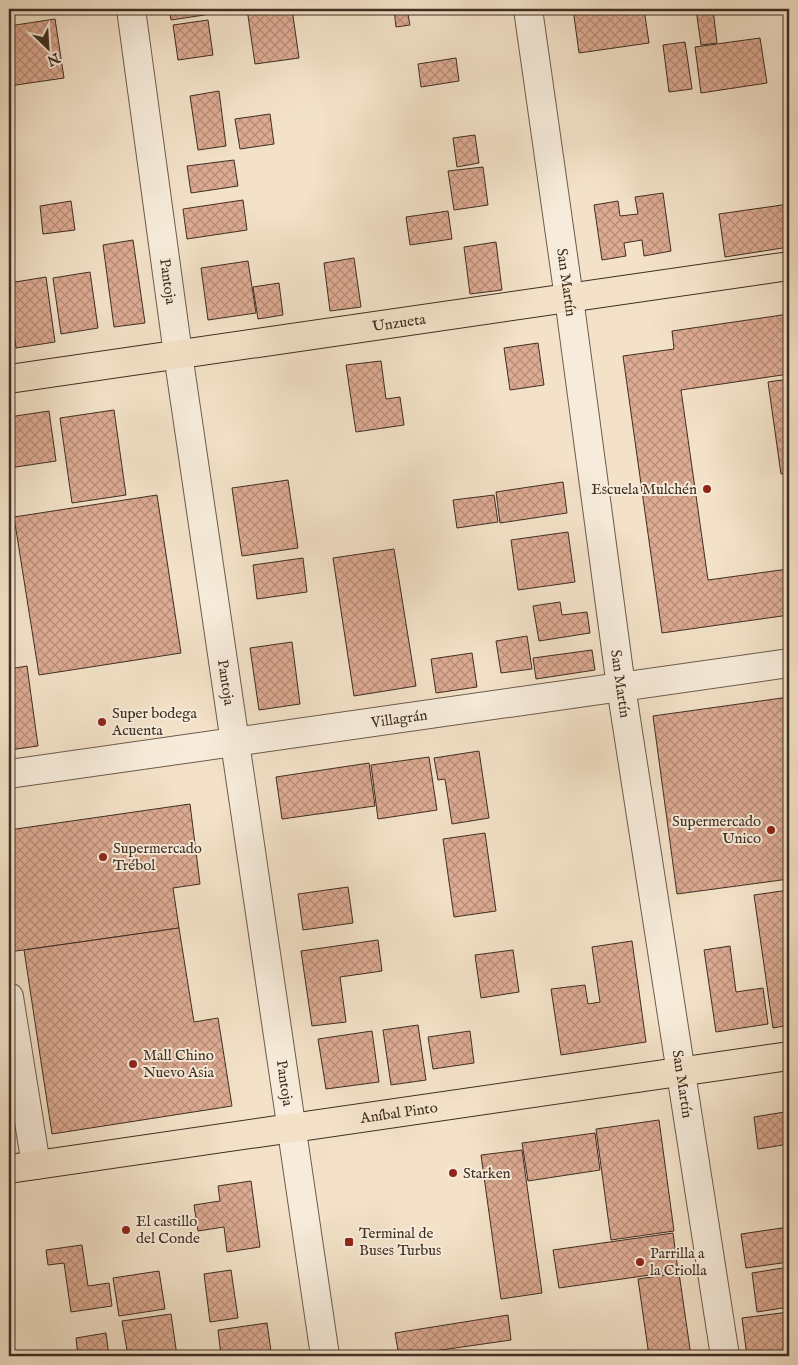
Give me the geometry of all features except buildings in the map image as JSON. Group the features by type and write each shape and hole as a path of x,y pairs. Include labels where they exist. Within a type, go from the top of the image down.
{"main road":[{"name":"Unzueta","path":"9,379 789,266"},
{"name":"Aníbal Pinto","path":"9,1168 789,1056"}],"street":[{"name":"Pantoja","path":"131,9 178,354 325,1356"},
{"name":"San Martín","path":"528,9 621,687 725,1356"},
{"name":"Villagrán","path":"9,774 789,663"},
{"path":"9,997 19,1122 36,1165"}],"place":[{"name":"Escuela Mulchén","path":"707,489"},
{"name":"Super bodega Acuenta","path":"102,722"},
{"name":"Supermercado Unico","path":"771,830"},
{"name":"Supermercado Trébol","path":"103,857"},
{"name":"Mall Chino Nuevo Asia","path":"133,1064"},
{"name":"Starken","path":"453,1173"},
{"name":"El castillo del Conde","path":"126,1230"},
{"name":"Terminal de Buses Turbus","path":"349,1242"},
{"name":"Parrilla a la Criolla","path":"640,1262"}]}
